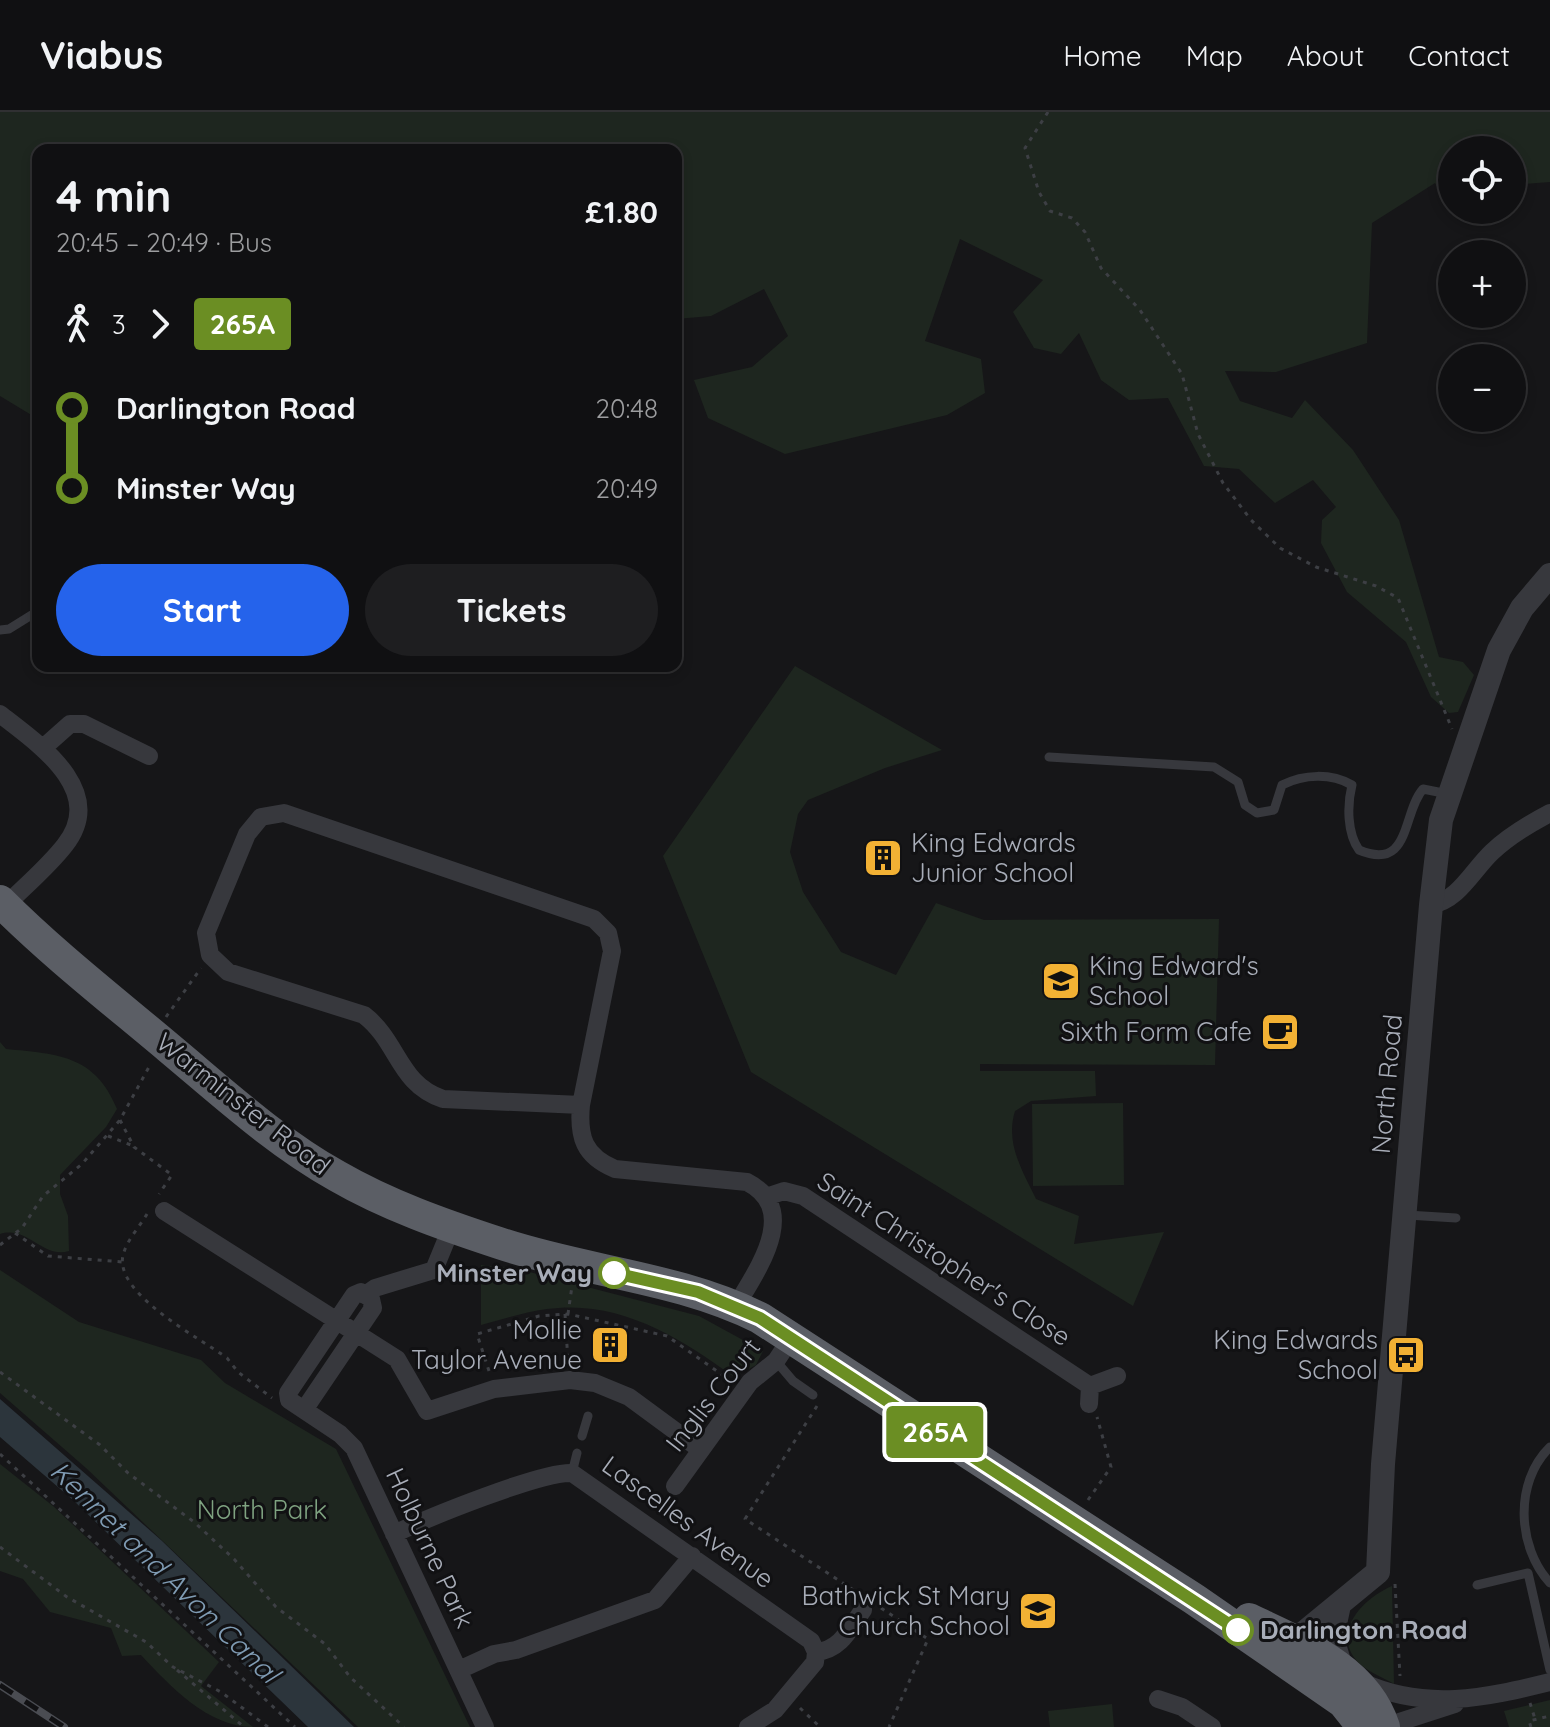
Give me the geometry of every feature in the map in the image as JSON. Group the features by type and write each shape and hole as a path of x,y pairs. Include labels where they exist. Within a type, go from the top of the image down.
{"highway":[{"name":"Warminster Road","path":"2,904 149,1046 286,1144 363,1189 500,1244 698,1292 736,1306 784,1349 1073,1521 1194,1599 1286,1639 1295,1657 1371,1710"},
{"name":"Warminster Road","path":"1194,1599 1240,1615 1286,1639 1371,1710"}],"street":[{"name":"North Road","path":"1286,1639 1372,1580 1381,1564 1383,1464 1437,845 1448,794 1499,650 1522,608 1550,575"},
{"path":"0,714 43,748 68,774 77,800 76,822 67,843 2,904"},
{"path":"43,748 70,724 84,724 149,756"},
{"path":"581,1105 443,1099 422,1092 409,1078 382,1029 364,1015 228,972 210,955 206,933 247,834 261,817 284,813 594,919 608,933 612,951 581,1105 579,1129 585,1149 598,1162 615,1169 747,1182 766,1197 773,1238 736,1306"},
{"path":"1431,905 1451,898 1492,852 1518,831 1550,813"},
{"name":"Saint Christopher's Close","path":"766,1197 784,1191 803,1196 1090,1395"},
{"path":"158,1205 403,1364 427,1411 494,1389 570,1380 611,1387 701,1450"},
{"path":"365,1295 373,1303 373,1308 304,1410 289,1400 288,1393 354,1295 365,1295 375,1288 434,1270 452,1226"},
{"name":"Inglis Court","path":"675,1486 744,1391 784,1349"},
{"path":"1090,1395 1117,1376"},
{"name":"Holburne Park","path":"304,1410 349,1441 485,1727"},
{"name":"Lascelles Avenue","path":"394,1534 428,1517 455,1511 551,1474 572,1473 692,1556 814,1647"},
{"path":"459,1670 494,1654 516,1650 655,1600 665,1592 692,1556"},
{"path":"748,1727 766,1718 788,1697 815,1662 814,1647 829,1651 838,1644 865,1602"},
{"path":"1334,1608 1332,1638 1371,1710"},
{"path":"1371,1710 1469,1699 1550,1682"},
{"path":"1158,1699 1182,1707 1212,1727"},
{"path":"1371,1710 1423,1720 1469,1699"}],"lane":[{"path":"0,630 9,629 32,615"},
{"path":"1049,757 1214,767 1238,782 1245,805 1257,813 1274,810 1282,785 1291,781 1339,777 1352,785 1349,807 1352,831 1359,850 1370,854 1393,851 1403,839 1423,789 1448,794"},
{"path":"1404,1215 1456,1218"},
{"path":"784,1349 793,1381 817,1397"},
{"path":"582,1436 588,1416"},
{"path":"1550,1447 1534,1467 1525,1492 1523,1516 1531,1552 1550,1583"},
{"path":"572,1473 577,1453"},
{"path":"1477,1585 1528,1573 1550,1670"}],"path":[{"path":"1048,112 1025,148 1039,192 1050,211 1072,218 1085,232 1101,268 1140,310 1182,374 1198,434 1223,483 1251,520 1280,548 1316,567 1376,586 1398,598 1448,724 1464,744"},
{"path":"0,1245 30,1218 43,1196 82,1164 120,1120 151,1064 149,1046 210,955"},
{"path":"120,1120 134,1147"},
{"path":"107,1136 134,1147 172,1175 158,1205 123,1252 130,1281 152,1308 219,1352 272,1398"},
{"path":"15,1233 48,1256 123,1262"},
{"path":"568,1363 566,1314 572,1285"},
{"path":"494,1389 477,1334 539,1316 566,1314 667,1336 744,1391"},
{"path":"0,1372 100,1445 128,1473 194,1522 234,1559 276,1607 325,1644 358,1685 404,1727"},
{"path":"1073,1521 1111,1467 1090,1395"},
{"path":"817,1397 745,1519 865,1602 928,1639 889,1727"},
{"path":"0,1454 295,1727"},
{"path":"0,1547 67,1597 146,1642 244,1727"},
{"path":"1371,1710 1395,1575 1381,1552"},
{"path":"173,1667 221,1692 268,1727"},
{"path":"797,1705 820,1727"},
{"path":"1531,1708 1535,1719"},
{"path":"1531,1727 1529,1721 1550,1716"}],"green space":[{"path":"0,112 1550,112 1550,182 1526,184 1526,136 1438,136 1438,188 1435,183 1372,223 1367,343 1276,372 1225,371 1240,401 1292,418 1305,400 1353,450 1399,520 1439,657 1463,662 1474,675 1458,712 1449,713 1431,697 1406,642 1347,592 1321,543 1322,520 1336,507 1313,480 1275,503 1239,469 1204,466 1168,398 1129,400 1101,380 1079,333 1061,354 1034,348 1013,312 1043,280 960,239 925,341 981,359 985,393 947,415 785,454 708,418 694,380 752,367 788,336 764,289 711,316 682,318 682,144 32,144 32,415 0,396"},
{"path":"795,666 942,750 885,768 808,800 798,814 790,852 803,892 841,952 896,975 936,903 984,920 1219,919 1215,1065 980,1064 980,1071 1095,1071 1096,1096 1031,1101 1015,1111 1012,1134 1021,1167 1036,1199 1079,1216 1074,1244 1164,1232 1133,1306 751,1072 663,856"},
{"path":"0,1042 6,1049 58,1056 86,1068 108,1091 117,1109 106,1127 60,1175 60,1194 68,1216 69,1251 51,1250 19,1234 0,1234"},
{"path":"1123,1103 1124,1185 1033,1186 1032,1104"},
{"path":"481,1265 514,1268 699,1316 763,1351 756,1365 734,1377 670,1335 647,1324 599,1310 573,1307 547,1309 481,1325"},
{"name":"North Park","path":"0,1270 79,1322 201,1360 225,1383 336,1449 470,1727 358,1727 86,1468 0,1393"},
{"path":"0,1464 53,1506 219,1662 201,1686 253,1727 236,1725 205,1712 177,1691 141,1655 122,1656 111,1628 50,1612 23,1579 0,1571"},
{"path":"1392,1586 1394,1684 1359,1664 1350,1649 1348,1637 1354,1616 1371,1598"},
{"path":"1550,1700 1550,1727 1509,1727 1504,1711"},
{"path":"1112,1704 1114,1727 1050,1727 1048,1711"}],"water":[{"name":"Kennet and Avon Canal","path":"0,1399 161,1540 354,1727 308,1727 73,1500 0,1437"}],"railway":[{"path":"0,1685 64,1727"}],"bus line":[{"name":"265A","path":"614,1273 698,1292 760,1318 1238,1630"}],"place":[{"name":"King Edwards Junior School","path":"883,858"},
{"name":"King Edward's School","path":"1061,981"},
{"name":"Sixth Form Cafe","path":"1280,1032"},
{"name":"Minster Way","path":"614,1273"},
{"name":"Mollie Taylor Avenue","path":"610,1345"},
{"name":"King Edwards School","path":"1406,1355"},
{"name":"Bathwick St Mary Church School","path":"1038,1611"},
{"name":"Darlington Road","path":"1238,1630"}]}
